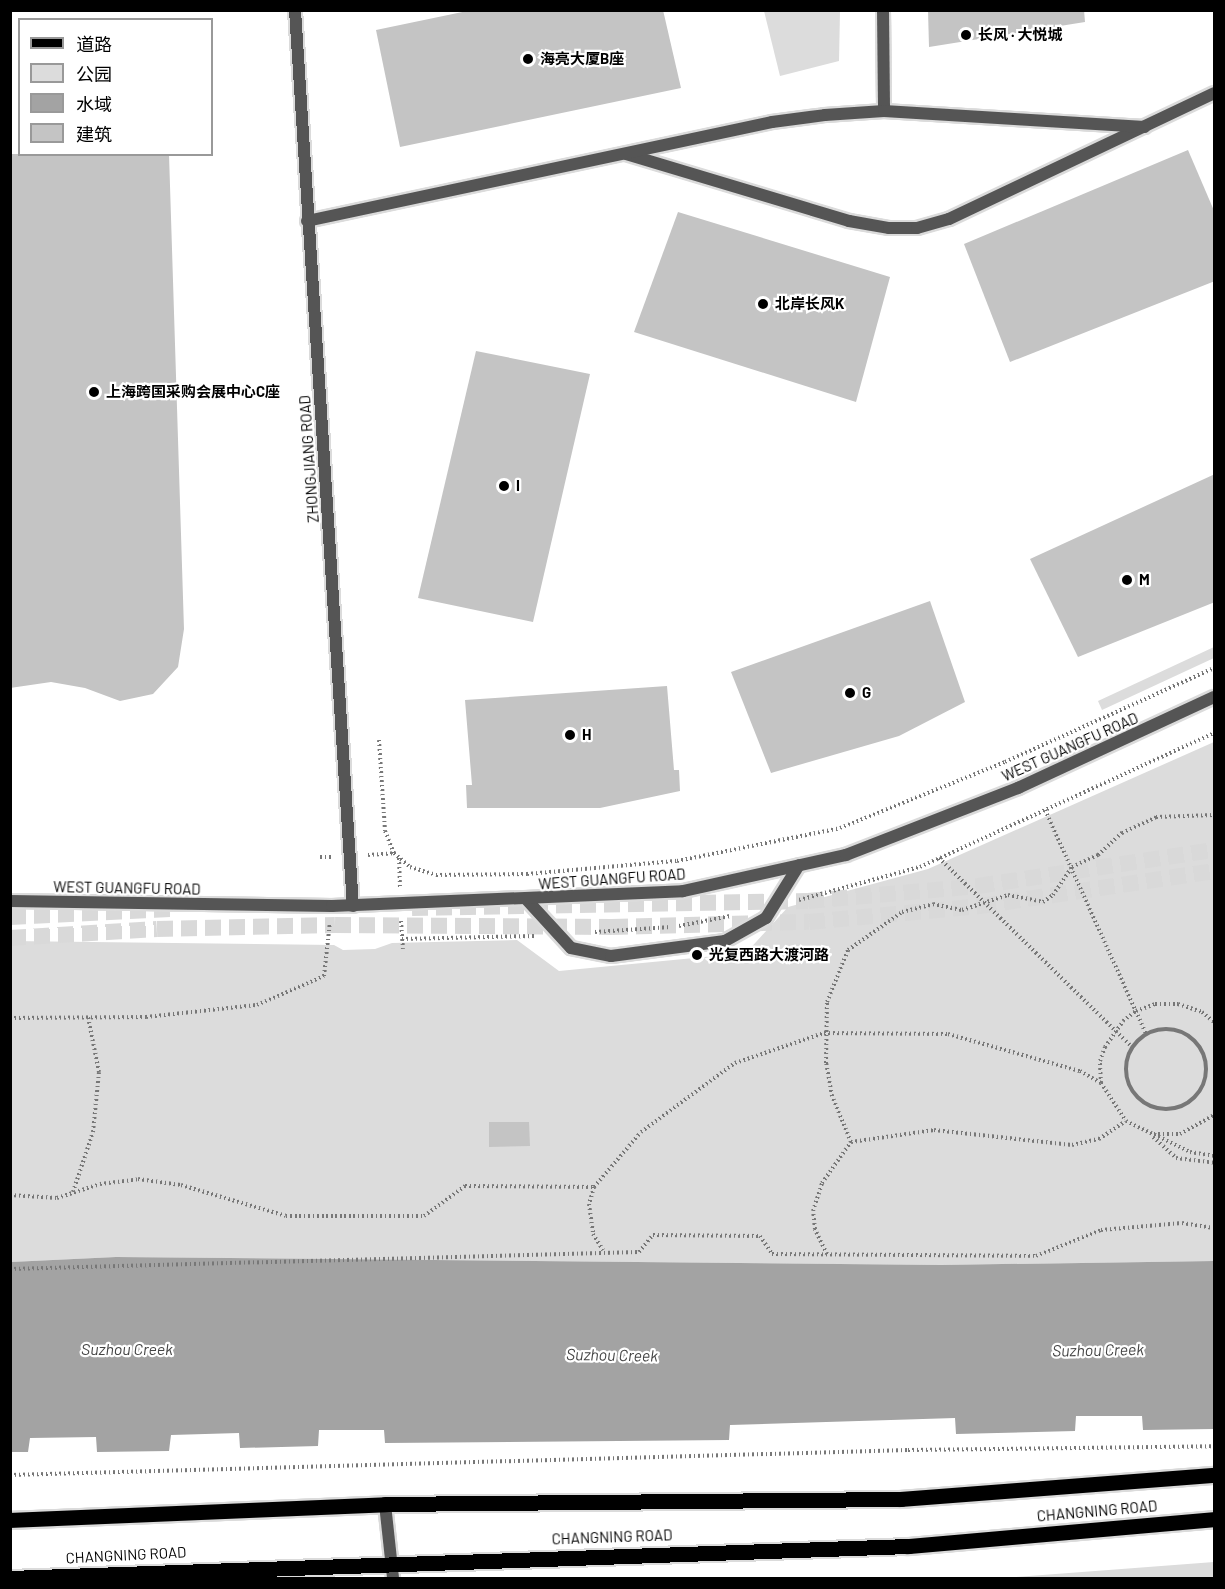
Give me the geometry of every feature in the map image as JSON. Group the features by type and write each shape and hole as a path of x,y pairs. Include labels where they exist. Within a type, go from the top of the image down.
{"main road":[{"name":"CHANGNING ROAD","path":"10,1520 385,1504 901,1499 1215,1475"},
{"name":"CHANGNING ROAD","path":"10,1578 392,1562 909,1546 1215,1519"}],"street":[{"name":"ZHONGJIANG ROAD","path":"295,10 353,906"},
{"path":"883,10 884,111"},
{"path":"622,153 849,221 889,228 917,228 949,219 1215,93"},
{"path":"308,221 772,122 884,111 1144,127"},
{"name":"WEST GUANGFU ROAD","path":"10,901 353,906 527,900 683,891 846,855 1018,788 1215,697"},
{"path":"527,900 571,948 611,956 724,940 766,918 799,865"},
{"path":"385,1504 393,1578"}],"path":[{"path":"379,740 385,831 394,853 410,867 436,875 516,874 666,862 782,843 840,828 1005,762 1215,668"},
{"path":"1045,810 1146,1034"},
{"path":"851,1142 832,1096 824,1033 826,1002 849,950 902,912 933,904 962,910 981,901 1008,895 1043,902 1053,895 1072,867 1098,855 1122,833 1156,817 1215,814"},
{"path":"939,858 1132,1047"},
{"path":"10,1018 146,1017 257,1005 324,976 332,906"},
{"path":"1101,1083 1100,1061 1114,1031 1136,1011 1155,1004 1178,1004 1202,1012 1215,1022"},
{"path":"73,1193 93,1132 99,1072 88,1017"},
{"path":"1172,1030 1196,1041 1205,1057 1206,1075 1200,1091 1187,1104 1161,1108 1137,1097 1128,1081 1126,1063 1132,1047 1146,1034 1172,1030"},
{"path":"603,1251 593,1234 590,1204 594,1187 641,1132 735,1063 824,1033 948,1034 1080,1071 1101,1083 1126,1121 1190,1152 1215,1156"},
{"path":"1151,1134 1180,1134 1215,1115"},
{"path":"827,1254 815,1229 813,1211 822,1183 851,1142 934,1130 1072,1144 1099,1139 1126,1121"},
{"path":"1151,1134 1176,1158 1215,1163"},
{"path":"10,1195 57,1198 138,1179 181,1185 285,1216 424,1216 465,1186 594,1187"},
{"path":"10,1269 603,1251 639,1252 653,1235 760,1236 772,1254 1036,1256 1101,1230 1182,1223 1215,1228"},
{"path":"10,1475 919,1449 1215,1446"}],"green space":[{"path":"764,11 840,11 839,61 780,76"},
{"path":"1214,647 1214,658 1102,710 1098,701"},
{"path":"1214,742 1214,1261 941,1265 116,1257 11,1262 10,941 334,945 343,950 375,949 392,943 517,940 559,971 746,953 788,907 928,869"},
{"path":"1214,1562 1214,1578 1004,1578"}],"water":[{"name":"Suzhou Creek","path":"116,1257 941,1265 1214,1261 1214,1429 1143,1430 1142,1416 1076,1416 1075,1431 956,1434 955,1418 730,1425 729,1440 385,1443 384,1430 319,1430 318,1446 240,1448 239,1433 171,1435 169,1451 97,1452 96,1437 30,1438 28,1452 11,1452 11,1262"}],"building":[{"name":"海亮大厦B座","path":"472,10 663,10 681,88 400,147 376,30"},
{"name":"长风 · 大悦城","path":"928,10 1084,10 1085,22 929,47"},
{"path":"1188,150 1215,213 1215,281 1010,362 964,244"},
{"name":"上海跨国采购会展中心C座","path":"10,154 18,154 18,156 169,156 184,629 178,667 153,694 120,701 85,688 51,682 10,688"},
{"name":"北岸长风K","path":"678,212 890,277 856,402 634,332"},
{"name":"I","path":"476,351 590,374 533,622 418,598"},
{"name":"M","path":"1215,474 1215,602 1078,657 1030,559"},
{"name":"G","path":"930,601 965,702 899,736 771,773 731,672"},
{"name":"H","path":"667,686 674,770 679,770 680,791 600,808 467,808 466,785 472,785 465,700"},
{"path":"489,1122 529,1122 530,1146 489,1147"}],"tunnel":[{"path":"412,908 808,901 978,886 1214,850"},
{"path":"10,938 157,929 335,925 612,927 809,922 980,906 1214,871"},
{"path":"10,917 170,909"}],"place":[{"name":"长风 · 大悦城","path":"966,35"},
{"name":"海亮大厦B座","path":"528,59"},
{"name":"北岸长风K","path":"763,304"},
{"name":"上海跨国采购会展中心C座","path":"94,392"},
{"name":"I","path":"504,486"},
{"name":"M","path":"1127,580"},
{"name":"G","path":"850,693"},
{"name":"H","path":"570,735"},
{"name":"光复西路大渡河路","path":"697,955"}]}
